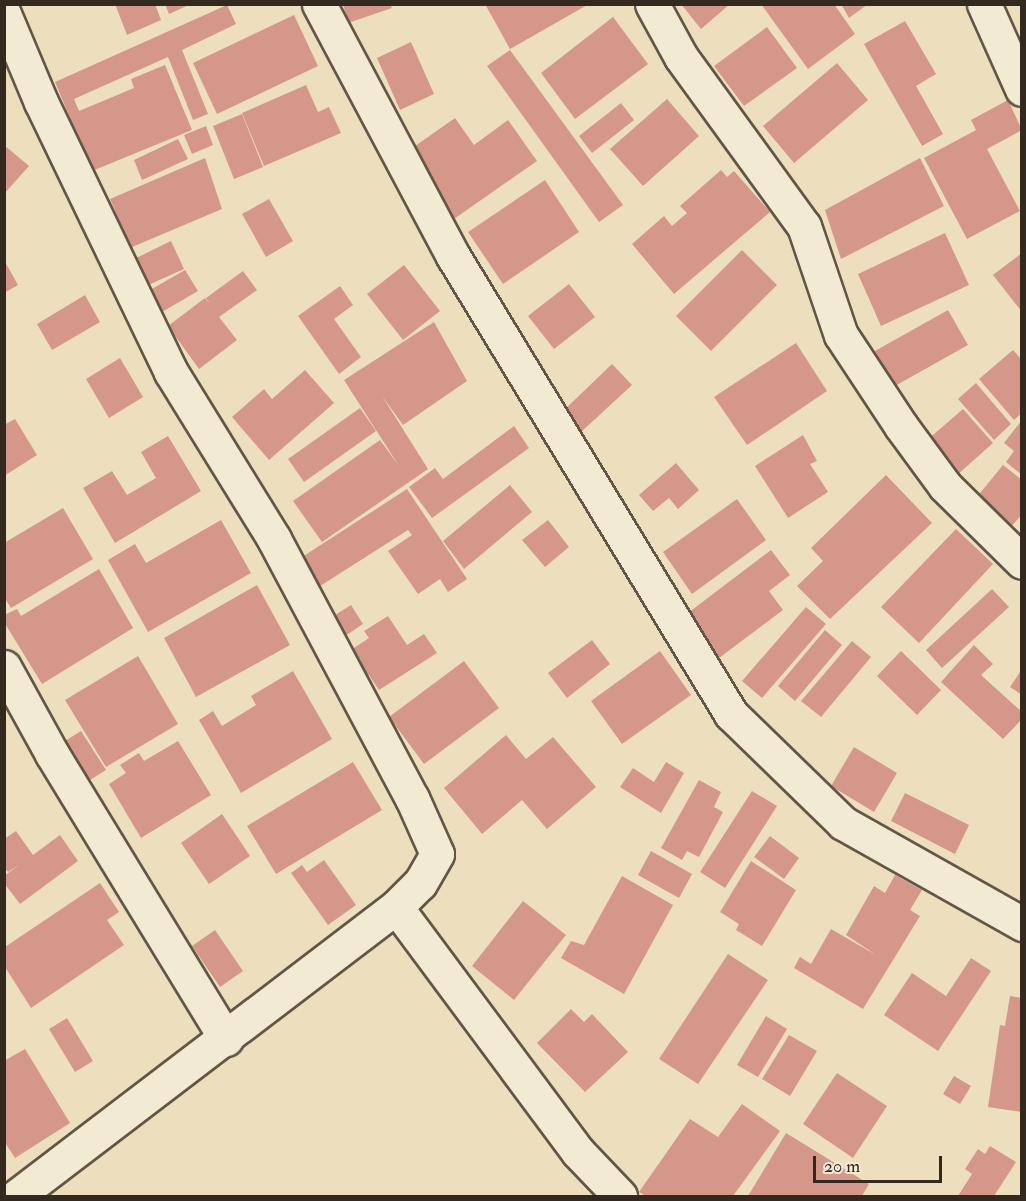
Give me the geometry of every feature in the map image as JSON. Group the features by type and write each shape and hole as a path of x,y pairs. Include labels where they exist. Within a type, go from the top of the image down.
{"street":[{"path":"319,4 453,256 731,714 843,823 1022,924"},
{"path":"652,4 681,57 804,226 841,335 895,417 945,486 1022,562"},
{"path":"984,4 1022,89"},
{"path":"4,14 41,102 171,372 274,539 412,798 436,854 420,883 396,907 226,1039 54,1187 16,1197"},
{"path":"4,667 52,754 226,1039"},
{"path":"396,907 578,1152 620,1197"}],"building":[{"path":"115,4 155,4 161,20 127,35"},
{"path":"165,4 191,4 169,14"},
{"path":"343,4 390,4 392,8 348,23"},
{"path":"485,4 589,4 510,49"},
{"path":"681,4 730,4 701,29"},
{"path":"761,4 834,4 855,34 808,69"},
{"path":"841,4 868,4 849,18"},
{"path":"227,5 236,24 182,50 208,114 193,120 168,57 74,99 79,111 134,88 131,79 165,65 192,130 92,171 55,82"},
{"path":"294,15 318,66 217,114 193,63"},
{"path":"613,17 648,64 575,119 541,73"},
{"path":"905,21 936,74 916,86 943,134 922,146 864,44"},
{"path":"767,27 797,68 744,106 714,66"},
{"path":"411,42 434,94 400,110 377,58"},
{"path":"510,50 623,205 599,222 487,66"},
{"path":"837,63 868,100 794,163 763,126"},
{"path":"306,85 318,112 329,107 341,133 264,166 242,113"},
{"path":"667,99 699,136 643,186 610,149"},
{"path":"1008,100 1022,130 987,149 1020,211 967,239 924,158 976,130 971,120"},
{"path":"621,103 634,120 592,153 579,136"},
{"path":"242,114 263,167 234,179 213,126"},
{"path":"455,118 474,145 508,120 537,161 454,219 420,169 401,156"},
{"path":"206,126 213,145 192,154 184,135"},
{"path":"178,139 188,159 142,180 134,160"},
{"path":"4,145 29,166 4,194"},
{"path":"205,158 222,209 125,250 114,224 120,222 110,199"},
{"path":"920,158 944,206 841,259 825,210"},
{"path":"721,170 727,177 734,171 770,212 674,294 632,244 664,216 672,226 687,213 680,206"},
{"path":"545,180 579,232 503,284 468,232"},
{"path":"269,199 293,241 266,257 242,214"},
{"path":"945,233 969,285 881,326 858,274"},
{"path":"171,241 184,269 144,287 132,260"},
{"path":"742,250 777,285 711,351 676,316"},
{"path":"1022,253 1022,312 993,275"},
{"path":"4,260 18,285 4,293"},
{"path":"404,265 440,311 403,340 367,294"},
{"path":"185,270 198,291 162,312 150,290"},
{"path":"243,271 257,290 219,317 237,340 199,369 168,326 205,298 210,304 206,298"},
{"path":"569,284 595,317 554,349 528,316"},
{"path":"340,286 353,305 334,319 361,357 339,374 298,316"},
{"path":"85,295 100,322 52,350 37,324"},
{"path":"948,310 968,345 895,386 875,351"},
{"path":"434,322 467,381 403,425 382,396 428,469 322,542 293,501 380,440 399,466 344,380"},
{"path":"796,343 827,391 747,445 714,397"},
{"path":"1013,350 1022,360 1022,413 1014,420 979,379"},
{"path":"120,358 143,397 109,418 86,379"},
{"path":"612,364 632,385 580,433 561,413"},
{"path":"305,370 334,403 269,460 232,417 264,389 272,399"},
{"path":"976,383 1011,424 994,440 958,399"},
{"path":"360,408 376,431 304,482 288,459"},
{"path":"963,409 993,443 956,476 926,441"},
{"path":"15,419 37,455 4,476 4,425"},
{"path":"1022,420 1022,475 1006,462 1014,451 1004,443"},
{"path":"514,426 529,448 432,518 409,487 435,468 443,479"},
{"path":"803,435 817,461 810,464 828,492 788,518 755,466"},
{"path":"168,436 201,491 115,543 83,488 112,471 127,495 156,478 141,452"},
{"path":"676,463 699,490 678,509 669,498 653,511 639,495"},
{"path":"1003,465 1022,480 1022,514 1012,526 976,498"},
{"path":"886,475 932,523 830,619 797,586 823,561 811,548"},
{"path":"510,485 532,512 464,569 443,541"},
{"path":"407,489 467,579 448,592 440,579 418,594 388,551 412,535 408,530 317,588 299,559"},
{"path":"737,499 766,540 692,594 663,552"},
{"path":"63,508 93,559 11,608 4,597 4,543"},
{"path":"221,520 251,573 148,632 108,560 135,544 146,563"},
{"path":"548,520 569,547 545,567 522,540"},
{"path":"956,529 993,564 919,643 881,607"},
{"path":"771,550 790,575 769,591 783,610 719,658 684,616"},
{"path":"99,569 133,628 42,684 4,622 4,615 17,609 21,616"},
{"path":"257,585 290,645 196,697 164,638"},
{"path":"992,589 1009,607 942,668 926,650"},
{"path":"351,605 363,624 345,636 332,617"},
{"path":"806,607 826,624 762,698 742,681"},
{"path":"388,616 407,645 424,634 437,653 379,690 369,675 361,679 345,654 369,638 364,631"},
{"path":"825,630 842,645 795,701 778,686"},
{"path":"592,640 610,664 567,698 548,673"},
{"path":"852,641 871,657 821,717 801,701"},
{"path":"974,645 993,664 981,675 1022,712 1022,719 1003,739 941,682"},
{"path":"660,651 691,695 622,744 591,701"},
{"path":"901,651 941,690 917,715 877,676"},
{"path":"138,656 178,724 106,767 65,700"},
{"path":"464,661 499,708 424,764 389,717"},
{"path":"1022,669 1022,695 1010,687"},
{"path":"293,671 332,739 241,793 199,720 213,711 222,726 256,705 251,696"},
{"path":"81,731 106,770 82,785 57,746"},
{"path":"506,735 526,759 553,737 596,787 547,829 522,800 482,834 444,788"},
{"path":"178,741 211,795 141,838 109,784 126,773 120,765 139,753 144,761"},
{"path":"854,747 897,773 874,812 831,786"},
{"path":"353,762 382,810 276,874 247,826"},
{"path":"666,762 684,773 661,813 620,787 633,768 654,782"},
{"path":"699,780 721,792 714,807 723,812 699,857 687,851 682,860 661,848"},
{"path":"752,791 777,806 725,888 700,872"},
{"path":"905,793 969,825 955,854 891,821"},
{"path":"222,814 250,856 209,884 181,843"},
{"path":"16,831 33,855 60,835 78,861 20,904 4,883 4,876 19,865 8,872 4,867 4,839"},
{"path":"770,836 799,858 784,879 754,857"},
{"path":"651,851 692,874 679,898 638,875"},
{"path":"324,860 356,905 328,925 291,873 302,865 307,872"},
{"path":"751,861 796,890 762,946 736,930 739,924 720,912"},
{"path":"895,875 922,890 910,910 920,916 863,1009 794,968 800,957 811,964 831,929 876,955 846,935 874,886 885,893"},
{"path":"622,876 673,905 624,994 561,958 571,941 584,945"},
{"path":"100,883 119,912 107,920 124,945 31,1008 5,967 5,947"},
{"path":"523,901 566,935 514,1000 472,966"},
{"path":"215,930 243,971 220,987 192,946"},
{"path":"728,954 768,980 698,1084 659,1059"},
{"path":"971,958 991,971 938,1051 884,1015 912,973 946,996"},
{"path":"1010,996 1022,998 1022,1112 988,1107 1000,1025 1005,1026"},
{"path":"571,1009 584,1022 592,1014 628,1052 585,1092 537,1043"},
{"path":"766,1016 787,1029 758,1077 737,1065"},
{"path":"67,1018 93,1061 75,1072 49,1029"},
{"path":"789,1035 817,1051 790,1096 762,1079"},
{"path":"25,1049 70,1123 15,1158 4,1141 4,1061"},
{"path":"837,1073 887,1106 853,1158 803,1124"},
{"path":"954,1076 971,1086 960,1104 943,1094"},
{"path":"742,1104 780,1131 733,1196 646,1196 639,1192 690,1119 718,1137"},
{"path":"786,1133 869,1184 862,1196 748,1196"},
{"path":"990,1146 1016,1162 994,1196 958,1196 972,1174 965,1169 978,1149 985,1154"}]}
